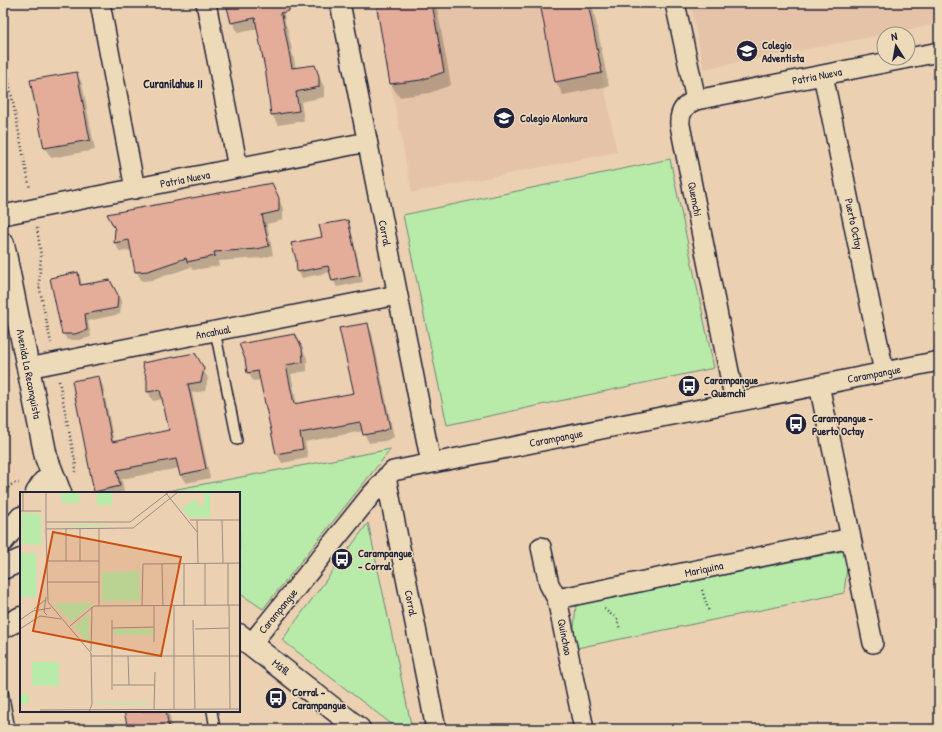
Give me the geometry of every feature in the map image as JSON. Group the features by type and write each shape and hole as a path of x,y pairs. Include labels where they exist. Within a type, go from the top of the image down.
{"street":[{"path":"100,3 135,188"},
{"path":"206,3 238,168"},
{"name":"Corral","path":"340,3 431,463"},
{"path":"675,3 696,100"},
{"name":"Patria Nueva","path":"696,100 939,52"},
{"name":"Puerto Octay","path":"823,75 884,372"},
{"name":"Quemchi","path":"696,100 686,106 679,120 735,402"},
{"name":"Patria Nueva","path":"3,215 367,142"},
{"name":"Avenida La Reconquista","path":"3,244 46,458 41,489"},
{"name":"Ancahual","path":"28,368 398,295"},
{"name":"Carampangue","path":"245,640 386,477 393,471 939,361"},
{"path":"819,385 873,643"},
{"name":"Corral","path":"386,477 436,729"},
{"path":"3,540 20,519"},
{"name":"Mariquina","path":"557,599 851,538"},
{"name":"Quinchao","path":"540,547 549,584 557,599 584,729"},
{"path":"3,568 20,560"},
{"path":"3,627 20,618"},
{"name":"Máfil","path":"245,640 359,729"}],"lane":[{"path":"215,331 237,440"},
{"path":"3,692 10,729"},
{"path":"212,712 215,729"}],"path":[{"path":"3,52 31,192"},
{"path":"3,494 11,484 15,482 41,489"}],"shaded area":[{"name":"Colegio Alonkura","path":"375,3 588,3 617,152 412,193"},
{"name":"Colegio Adventista","path":"690,3 939,3 939,24 916,28 916,26 876,26 876,36 704,69"}],"green space":[{"path":"670,159 714,368 447,425 403,215"},
{"path":"391,449 263,609 240,594 240,492 161,492"},
{"path":"368,523 412,729 398,729 282,640"},
{"path":"849,550 844,593 572,649 576,605"}],"building":[{"path":"226,3 289,3 289,11 280,13 282,15 292,68 315,65 319,76 319,87 296,92 299,111 271,115 266,74 255,18 231,23"},
{"path":"376,3 432,3 444,72 421,80 390,84"},
{"path":"540,3 588,3 602,73 555,82"},
{"path":"77,72 90,140 44,148 30,80"},
{"path":"272,183 279,198 279,211 262,215 269,246 257,249 214,252 215,256 187,262 186,258 148,271 135,272 129,240 114,243 115,229 107,214"},
{"path":"348,220 360,275 332,281 328,266 297,272 296,259 291,243 322,237 319,225"},
{"path":"78,272 80,285 110,280 118,295 117,308 85,314 87,330 75,334 62,334 50,278"},
{"path":"368,323 390,428 380,432 363,435 360,422 300,433 303,449 276,454 258,371 247,373 245,359 239,344 295,334 302,348 303,362 286,365 294,404 354,393 339,328"},
{"path":"195,353 204,368 201,382 188,384 206,469 180,475 176,459 117,470 120,486 94,492 72,381 99,376 112,442 169,430 160,390 147,392 147,380 142,363"},
{"path":"124,712 166,712 169,729 128,729"}],"place":[{"name":"Colegio Adventista","path":"747,51"},
{"name":"Colegio Alonkura","path":"504,118"},
{"name":"Carampangue - Quemchi","path":"689,386"},
{"name":"Carampangue - Puerto Octay","path":"796,424"},
{"name":"Carampangue - Corral","path":"342,559"},
{"name":"Corral - Carampangue","path":"276,698"}],"district":[{"name":"Curanilahue II","path":"173,84"}]}
